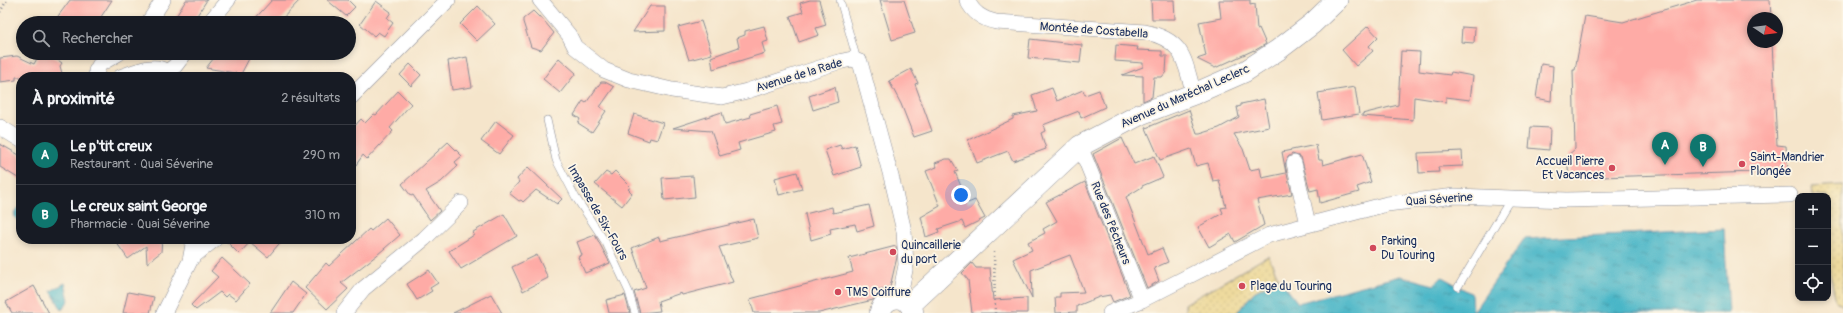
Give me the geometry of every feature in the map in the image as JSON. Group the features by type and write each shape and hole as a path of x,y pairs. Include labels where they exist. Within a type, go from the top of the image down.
{"main road":[{"name":"Avenue du Maréchal Leclerc","path":"908,303 987,233 1080,146 1141,114 1194,94 1244,72 1278,50 1312,24 1336,0"},
{"path":"880,313 884,302 893,298 903,299 908,303"}],"street":[{"path":"153,16 163,0"},
{"path":"215,16 228,0"},
{"path":"356,92 448,0"},
{"name":"Avenue de la Rade","path":"540,0 569,36 575,47 604,70 629,80 697,95 722,97 838,62 857,60 863,66 866,86 904,231 908,303"},
{"name":"Montée de Costabella","path":"967,0 973,12 987,20 996,22 1145,32 1164,37 1173,43 1181,53 1194,94"},
{"path":"96,72 100,64 107,60"},
{"path":"169,72 179,60"},
{"path":"136,72 149,68 161,67 165,72"},
{"path":"0,127 16,137"},
{"name":"Rue des Pêcheurs","path":"1080,146 1142,300"},
{"path":"1294,163 1308,224"},
{"name":"Quai Séverine","path":"1110,313 1142,300 1269,235 1387,204 1455,196 1567,200 1790,194"},
{"path":"344,313 363,289 424,239 461,203"},
{"path":"164,313 191,258 193,244"},
{"path":"191,258 201,252 210,244"}],"lane":[{"path":"840,0 857,60"},
{"name":"Impasse de Six-Fours","path":"547,120 553,150 563,174 576,198 606,243 629,292 635,313"},
{"path":"1458,287 1511,198"}],"path":[{"path":"0,12 7,0"},
{"path":"987,233 994,243 995,313"}],"sand":[{"path":"1843,185 1843,306 1836,301 1831,279 1831,193 1812,193 1811,187"},
{"name":"Plage du Touring","path":"1268,256 1279,279 1254,292 1237,313 1185,313 1185,304"}],"water":[{"path":"16,210 16,219 14,215"},
{"path":"1724,229 1729,313 1237,313 1254,292 1279,279 1298,303 1400,276 1434,285 1442,277 1472,294 1473,312 1524,239"},
{"path":"65,283 69,300 62,310 51,291"}],"building":[{"path":"70,0 112,0 102,16 58,16"},
{"path":"186,0 207,0 197,16 176,16"},
{"path":"272,0 300,0 285,16 257,16"},
{"path":"327,0 348,0 355,7 346,16"},
{"path":"810,0 819,0 826,25 816,28 819,35 799,42 790,16 803,12 800,3"},
{"path":"880,0 904,0 915,33 892,40"},
{"path":"1151,0 1174,0 1175,19 1152,19"},
{"path":"1219,0 1250,0 1250,5 1255,4 1257,29 1259,28 1266,44 1254,51 1215,68 1197,59 1206,56 1199,22 1221,18"},
{"path":"1697,0 1770,0 1771,12 1747,12 1747,48 1772,48 1777,145 1786,146 1788,171 1569,178 1567,156 1575,149 1573,70 1575,70 1585,16 1623,22"},
{"path":"376,1 391,12 387,18 393,23 384,36 378,32 374,36 360,24"},
{"path":"478,6 495,24 477,41 460,24"},
{"path":"650,6 665,6 665,31 633,32"},
{"path":"533,11 539,17 540,16 554,33 541,50 531,47 523,22 523,19"},
{"path":"701,21 712,54 689,60 678,27"},
{"path":"764,26 768,41 762,43 765,53 713,69 711,57 739,47 737,38 745,35 745,31"},
{"path":"1368,26 1378,37 1369,46 1373,51 1356,66 1342,50"},
{"path":"1462,27 1475,28 1474,43 1461,42"},
{"path":"1030,39 1082,45 1080,63 1028,58"},
{"path":"1116,45 1138,47 1137,50 1162,51 1162,56 1167,56 1166,72 1162,77 1154,77 1152,97 1143,101 1143,76 1122,75 1143,67 1143,63 1115,61"},
{"path":"1401,51 1420,52 1419,71 1450,75 1451,72 1473,76 1470,100 1446,97 1446,102 1414,97 1413,120 1362,116 1362,114 1398,105"},
{"path":"16,56 16,60 26,60 34,64 36,60 58,60 62,63 60,66 62,72 16,72 16,80 0,82 0,58"},
{"path":"467,57 472,87 452,90 448,61"},
{"path":"559,58 576,73 560,93 543,79"},
{"path":"212,60 248,60 242,72 229,72 206,68"},
{"path":"410,64 421,75 411,86 400,75"},
{"path":"1541,64 1553,66 1551,101 1536,98"},
{"path":"911,69 918,83 915,84 932,131 914,137 901,104 889,81"},
{"path":"601,82 605,82 614,87 600,107 606,111 592,132 578,123 580,119 574,115 583,101 586,103"},
{"path":"835,87 838,102 813,110 809,96"},
{"path":"1355,87 1359,114 1322,120 1318,93"},
{"path":"1052,88 1057,101 1083,90 1085,95 1099,90 1105,107 1081,118 1079,111 1043,125 1045,131 1041,133 1046,149 1013,161 1008,151 977,163 968,140 1013,119 1013,116 1037,111 1032,95"},
{"path":"398,91 411,104 390,128 393,131 367,159 363,155 356,165 356,124 361,119 365,123 374,114 376,115"},
{"path":"1264,99 1269,127 1234,134 1243,149 1250,170 1260,168 1262,178 1286,173 1282,152 1316,145 1319,160 1322,160 1323,165 1362,154 1371,182 1357,187 1359,192 1320,203 1318,189 1310,191 1301,157 1292,154 1288,157 1285,165 1292,194 1257,200 1264,225 1235,242 1231,234 1209,247 1198,227 1223,213 1221,208 1226,207 1219,180 1213,181 1208,163 1196,166 1191,149 1160,160 1146,128 1189,110 1197,134 1200,134 1219,128 1239,117 1237,107 1241,106 1241,104"},
{"path":"777,106 782,124 774,126 776,132 738,143 740,150 720,156 711,131 673,128 722,112 725,124 751,117 750,114"},
{"path":"634,114 663,123 657,140 650,138 649,141 628,133"},
{"path":"496,121 514,135 499,154 481,141"},
{"path":"1531,127 1550,128 1549,150 1529,148"},
{"path":"1122,138 1134,164 1154,156 1163,177 1142,186 1126,197 1148,254 1162,248 1168,262 1154,268 1159,281 1147,288 1093,154"},
{"path":"448,142 462,156 455,162 458,166 441,182 426,191 440,211 430,220 413,195 411,196 402,184"},
{"path":"0,144 16,153 16,177 0,167"},
{"path":"840,145 842,149 855,145 861,167 834,176 825,150"},
{"path":"1462,151 1463,166 1438,167 1439,172 1419,173 1418,153"},
{"path":"946,159 951,159 958,171 955,172 968,203 975,200 985,218 965,228 962,221 938,229 939,232 926,237 921,217 940,206 926,171 937,167 935,163"},
{"path":"528,167 562,199 557,204 536,190 523,202 521,200 519,201 509,193 519,182 517,179"},
{"path":"615,171 631,187 628,189 632,193 622,206 595,184 606,172 611,175"},
{"path":"797,172 802,189 779,195 775,178"},
{"path":"693,176 695,197 664,200 662,178"},
{"path":"1085,182 1130,295 1113,302 1110,295 1099,297 1077,306 1077,312 1056,313 1055,297 1060,297 1060,293 1084,292 1070,255 1031,270 1032,298 1013,259 1032,250 1028,242 1045,233 1043,229 1057,221 1046,202"},
{"path":"869,205 874,226 857,231 855,224 830,229 831,234 811,240 805,214 832,207 833,213"},
{"path":"504,214 517,236 461,269 449,251 474,235 473,232"},
{"path":"386,218 400,235 341,283 348,289 327,309 305,288 326,263 329,266 353,244 356,244 356,241 369,229 371,231"},
{"path":"754,219 758,238 719,247 733,282 682,295 681,293 658,301 660,311 640,313 634,292 646,288 632,248 659,237 660,241"},
{"path":"595,235 610,263 585,273 578,257 582,255 577,242"},
{"path":"118,244 162,244 161,252 147,263 146,246 128,259"},
{"path":"229,244 248,244 239,254"},
{"path":"252,244 279,244 268,257"},
{"path":"896,246 897,257 890,287 878,291 879,293 873,300 819,313 754,313 750,299 853,272 849,258"},
{"path":"537,255 548,278 523,291 512,267"},
{"path":"222,258 250,284 236,300 228,294 225,297 220,292 196,310 191,305 218,277 211,271"},
{"path":"972,263 976,268 990,268 993,300 1027,298 1027,313 972,313 968,280 962,273"},
{"path":"429,270 438,283 430,288 432,291 417,300 407,284"},
{"path":"291,282 306,294 293,313 270,313"},
{"path":"34,286 49,313 12,313 6,302"},
{"path":"128,292 154,297 150,313 123,313"},
{"path":"491,294 502,313 453,313"},
{"path":"625,295 630,313 609,313 606,300"}],"place":[{"name":"Saint-Mandrier Plongée","path":"1742,164"},
{"name":"Le p'tit creux","path":"1665,165"},
{"name":"Le creux saint George","path":"1703,167"},
{"name":"Accueil Pierre Et Vacances","path":"1612,168"},
{"name":"Parking Du Touring","path":"1373,248"},
{"name":"Quincaillerie du port","path":"893,252"},
{"name":"Plage du Touring","path":"1242,286"},
{"name":"TMS Coiffure","path":"838,292"}]}
